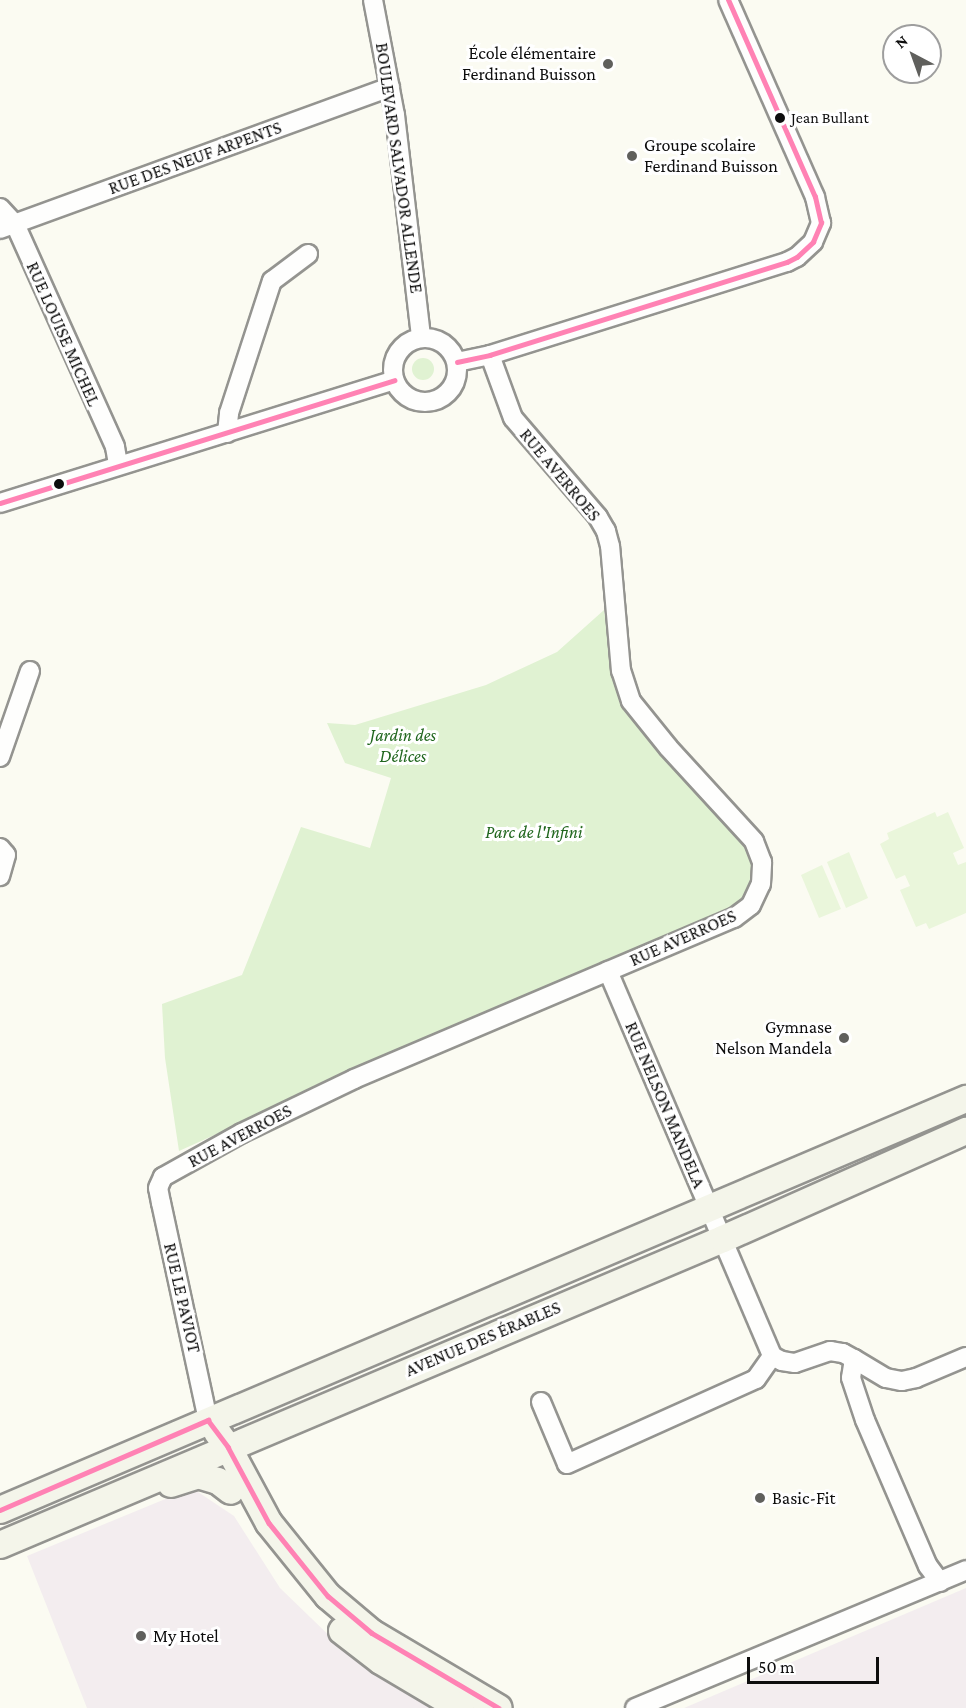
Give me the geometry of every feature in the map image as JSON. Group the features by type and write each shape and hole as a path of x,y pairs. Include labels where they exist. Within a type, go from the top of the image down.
{"main road":[{"name":"AVENUE DES ÉRABLES","path":"0,1545 98,1502 217,1439 324,1370 966,1099"},
{"name":"AVENUE DES ÉRABLES","path":"0,1510 217,1439 723,1239 966,1131"},
{"path":"98,1502 142,1463 198,1437 217,1439"},
{"path":"217,1439 231,1491 276,1560 336,1626 381,1661 460,1708"},
{"path":"217,1439 269,1523 328,1596 372,1633 499,1708"},
{"path":"98,1502 145,1493 198,1475 218,1481 231,1491"}],"street":[{"name":"BOULEVARD SALVADOR ALLENDE","path":"373,0 390,87 420,337"},
{"path":"457,362 489,355 787,262 797,257 813,242 821,223 815,197 728,0"},
{"name":"RUE DES NEUF ARPENTS","path":"7,227 390,87"},
{"name":"RUE LOUISE MICHEL","path":"0,208 7,227 115,447 118,464"},
{"path":"227,433 229,413 272,281 309,254"},
{"path":"420,337 439,340 447,346 457,362 454,384 439,399 429,402 408,397 394,380 393,371 397,353 403,345 420,337"},
{"name":"RUE AVERROES","path":"163,1177 242,1133 354,1079 734,918 751,905 761,884 762,862 747,832 668,747 631,701 621,671 610,546 606,531 598,517 513,418 489,355"},
{"path":"0,502 394,380"},
{"path":"0,757 30,671"},
{"path":"0,848 6,855 0,876"},
{"name":"RUE NELSON MANDELA","path":"608,971 772,1356"},
{"name":"RUE LE PAVIOT","path":"163,1177 158,1188 161,1203 217,1439"},
{"path":"541,1402 567,1464 756,1380 772,1356 782,1361 795,1363 830,1351 843,1353 886,1378 902,1381 916,1378 966,1358"},
{"path":"854,1359 850,1378 865,1420 928,1566 940,1582"},
{"path":"635,1708 966,1570"}],"shaded area":[{"path":"192,1488 234,1516 280,1588 340,1646 446,1708 87,1708 27,1556"},
{"path":"966,1588 966,1708 684,1708"}],"green space":[{"path":"423,358 431,361 434,369 431,377 423,380 415,377 412,369 415,361"},
{"name":"Parc de l'Infini","path":"604,610 618,691 639,724 753,850 758,875 750,896 736,911 330,1083 179,1151 165,1058 162,1004 242,975 301,827 370,848 391,778 345,763 327,723 355,725 486,685 557,652"},
{"path":"935,812 937,817 948,812 964,848 953,853 958,865 966,862 966,913 929,929 926,923 916,927 900,890 910,886 905,875 896,879 880,844 889,839 887,833"},
{"path":"849,852 868,898 846,908 827,862"},
{"path":"822,865 841,909 819,918 801,875"}],"transit line":[{"path":"457,362 490,355 787,262 797,257 813,242 821,223 815,197 728,0"},
{"path":"0,503 394,380"},
{"path":"0,1510 208,1420 228,1447 269,1523 328,1596 372,1633 499,1708"}],"place":[{"name":"École élémentaire Ferdinand Buisson","path":"608,64"},
{"name":"Jean Bullant","path":"780,118"},
{"name":"Groupe scolaire Ferdinand Buisson","path":"632,156"},
{"name":"Gymnase Nelson Mandela","path":"844,1038"},
{"name":"Basic-Fit","path":"760,1498"},
{"name":"My Hotel","path":"141,1636"}],"park label":[{"name":"Jardin des Délices","path":"403,746"}]}
